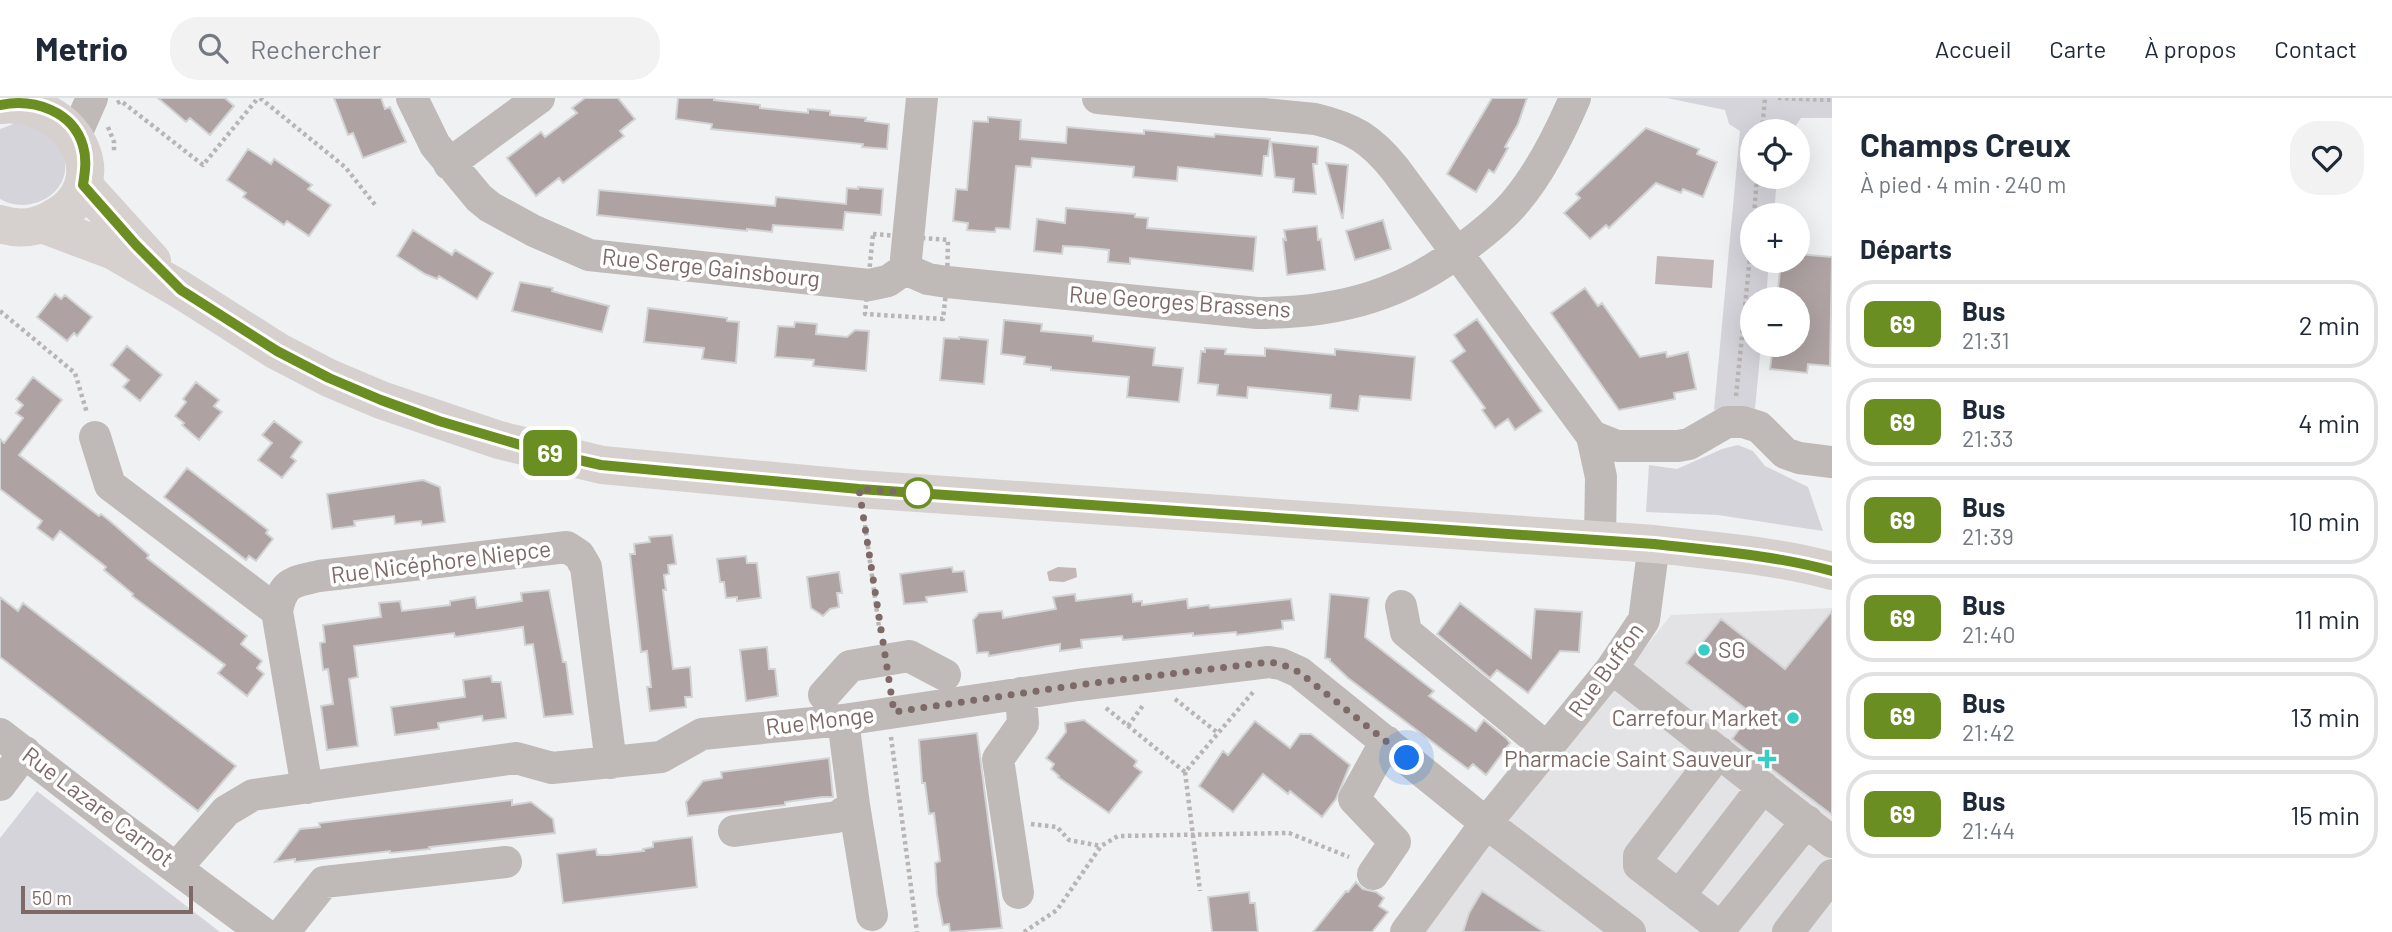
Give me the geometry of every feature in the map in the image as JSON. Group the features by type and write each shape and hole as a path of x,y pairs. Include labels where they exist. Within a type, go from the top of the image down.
{"main road":[{"path":"1,225 23,228 42,225 60,215 74,202 83,185 86,166 83,147 93,112 63,115 47,105 26,102"},
{"path":"83,185 136,245 181,290"},
{"path":"42,225 114,251 277,351 329,378 381,400 499,440 601,465 859,489 1654,544 1745,555 1832,571"}],"street":[{"name":"Rue Serge Gainsbourg","path":"412,98 423,125 449,164 479,198 534,231 589,255 869,285 888,281 905,269"},
{"path":"449,164 539,98"},
{"path":"905,269 922,98"},
{"path":"1098,98 1315,119 1340,125 1361,135 1381,152 1592,436 1601,477 1600,540"},
{"name":"Rue Georges Brassens","path":"905,269 928,279 947,282 1257,313 1343,305 1382,294 1421,277 1456,254 1499,219 1517,200 1545,159 1575,98"},
{"path":"1592,436 1618,446 1678,446 1689,444 1720,425 1743,422 1759,427 1780,449 1791,456 1832,462"},
{"path":"95,437 110,485 276,611 307,788"},
{"name":"Rue Buffon","path":"1412,928 1486,824 1612,668 1644,620 1654,544"},
{"name":"Rue Nicéphore Niepce","path":"276,611 280,595 290,583 299,580 567,547 579,555 586,567 611,763"},
{"path":"1401,606 1406,632 1547,748"},
{"path":"872,915 834,708 850,666 884,655 909,656 945,675"},
{"path":"884,655 894,712"},
{"name":"Rue Monge","path":"177,867 226,811 253,795 516,758 552,768 662,757 702,734 834,708 894,712 1078,685 1269,662 1299,672 1486,824 1630,932"},
{"path":"1612,668 1832,842"},
{"path":"1018,893 998,759 1023,724 1021,693"},
{"name":"Rue Lazare Carnot","path":"0,734 262,932"},
{"path":"1361,866 1395,842 1354,799 1386,741"},
{"path":"0,785 25,752"},
{"path":"1719,752 1639,856 1639,866 1721,928 1807,821"},
{"path":"1679,896 1763,787"},
{"path":"734,831 837,817 853,805"},
{"path":"284,932 324,883 506,862"},
{"path":"1788,932 1832,875"}],"path":[{"path":"93,112 121,101 204,164 259,98 345,167 376,206"},
{"path":"1763,119 1765,98"},
{"path":"1778,98 1832,100"},
{"path":"1734,422 1748,273"},
{"path":"0,312 75,373 95,437"},
{"path":"859,489 884,655"},
{"path":"1185,772 1259,686 1269,662"},
{"path":"1078,685 1185,772 1200,891"},
{"path":"1172,697 1218,733"},
{"path":"1128,726 1148,699"},
{"path":"894,712 891,734 917,932"},
{"path":"1007,827 1037,824 1057,827 1069,840 1101,846"},
{"path":"1024,932 1057,910 1101,846 1118,836 1289,833 1361,866"}],"shaded area":[{"path":"1667,98 1832,98 1832,118 1740,119 1740,131 1729,124 1725,110"},
{"path":"28,122 58,140 65,162 60,185 53,193 44,200 22,205 0,199 0,129"},
{"path":"1740,131 1740,189 1776,189 1775,203 1740,203 1740,273 1768,273 1767,287 1740,287 1740,357 1760,357 1755,409 1741,406 1714,410"},
{"path":"1657,256 1714,260 1712,288 1655,284"},
{"path":"1738,445 1753,451 1765,466 1808,487 1823,531 1718,515 1646,512 1649,465 1677,469 1722,449"},
{"path":"1058,567 1076,568 1077,577 1064,582 1049,581 1047,572"},
{"path":"1832,608 1832,932 1419,932 1671,615"},
{"path":"37,791 220,932 0,932 0,838"}],"building":[{"path":"158,98 225,98 234,106 210,135 190,118 186,122"},
{"path":"334,98 381,98 385,109 390,107 406,142 363,158 353,133 348,135"},
{"path":"585,98 618,98 635,119 620,131 624,136 563,183 559,178 536,196 507,158 541,132 545,137 577,113 572,108"},
{"path":"678,98 714,98 760,105 760,108 808,113 808,109 830,111 830,115 866,118 865,121 889,124 887,149 862,147 863,144 711,129 712,124 676,119"},
{"path":"1492,98 1527,98 1518,124 1505,147 1508,148 1494,173 1489,170 1476,192 1447,174"},
{"path":"988,117 1021,120 1020,139 1066,143 1067,127 1144,134 1144,130 1270,139 1268,156 1264,156 1262,176 1178,167 1177,181 1133,177 1134,167 1032,158 1031,167 1016,166 1010,229 996,228 995,232 967,230 968,223 953,221 956,189 967,190 973,121 988,122"},
{"path":"1646,128 1699,149 1697,154 1717,162 1703,197 1683,189 1681,193 1656,183 1609,228 1606,225 1590,239 1564,213 1580,198 1576,194"},
{"path":"1271,142 1318,147 1317,164 1313,164 1316,194 1293,192 1294,179 1275,177"},
{"path":"248,149 271,164 274,159 312,185 308,189 331,205 309,236 287,221 284,225 243,197 246,193 227,180"},
{"path":"1326,163 1348,165 1343,218 1342,218"},
{"path":"847,188 883,189 881,215 845,212 843,230 773,225 772,232 747,231 597,215 599,190 775,206 776,197 846,204"},
{"path":"1066,208 1135,214 1135,217 1148,218 1147,228 1256,237 1253,271 1130,258 1130,264 1108,262 1109,250 1082,247 1063,246 1062,254 1034,251 1037,219 1065,223"},
{"path":"1383,220 1391,249 1355,260 1346,231"},
{"path":"1317,226 1325,270 1287,275 1284,230"},
{"path":"413,230 452,255 455,250 493,273 477,299 439,276 437,279 425,274 397,256"},
{"path":"1810,255 1832,257 1830,366 1808,364 1807,373 1770,369 1772,357 1810,357 1810,287 1778,287 1780,273 1810,273"},
{"path":"520,282 553,288 552,291 609,306 602,332 512,311"},
{"path":"1585,288 1598,306 1602,303 1640,357 1666,352 1667,357 1688,352 1696,389 1674,393 1675,399 1619,410 1551,313"},
{"path":"55,294 61,299 65,295 92,317 77,336 74,333 67,341 37,317"},
{"path":"648,308 727,318 727,321 739,322 736,363 702,359 704,348 644,342"},
{"path":"1477,319 1542,411 1515,430 1508,419 1495,428 1482,410 1485,408 1451,361 1465,351 1454,335"},
{"path":"1004,320 1042,324 1041,331 1093,336 1093,341 1155,348 1153,365 1183,368 1179,402 1127,397 1129,377 1051,370 1051,367 1024,364 1025,357 1001,354"},
{"path":"795,322 817,324 816,334 847,337 855,330 869,331 866,371 813,366 814,360 775,357 778,326 794,327"},
{"path":"944,338 988,340 984,384 940,380"},
{"path":"127,346 162,375 140,401 123,387 129,380 111,365"},
{"path":"1205,348 1226,349 1225,354 1265,356 1265,348 1335,355 1335,349 1415,357 1411,400 1360,396 1358,411 1330,408 1331,395 1248,387 1247,398 1217,395 1218,385 1198,383 1201,351 1205,352"},
{"path":"33,377 62,400 19,455 99,516 101,514 149,555 147,558 247,636 241,644 262,661 257,668 264,674 247,696 218,673 225,665 132,596 133,594 104,570 106,567 60,531 53,540 37,528 42,521 0,489 0,439 4,443 23,418 16,413 23,405 16,399"},
{"path":"196,382 219,400 214,406 222,412 199,440 175,416 186,402 183,399"},
{"path":"274,421 302,442 291,457 296,461 282,478 258,460 272,443 262,435"},
{"path":"187,468 268,530 266,533 273,539 256,561 249,556 246,560 164,497"},
{"path":"423,480 440,487 445,522 395,524 394,516 354,521 355,526 332,529 327,494"},
{"path":"672,535 676,564 668,565 669,574 664,575 666,590 663,590 673,669 690,667 692,697 685,697 686,707 650,711 647,687 651,687 647,651 641,652 630,554 635,554 634,544 650,542 649,537"},
{"path":"746,556 747,563 757,563 761,598 737,601 737,597 726,598 724,582 720,582 717,559"},
{"path":"952,567 953,572 964,571 967,592 926,597 927,602 904,604 900,574"},
{"path":"839,572 842,593 837,593 839,607 830,609 823,616 811,608 807,577"},
{"path":"549,590 563,662 566,662 573,714 544,717 533,644 525,645 523,627 455,637 454,633 354,646 358,677 349,679 358,746 327,750 321,706 333,704 328,669 323,670 320,643 325,642 323,625 381,617 379,603 400,601 402,611 450,605 450,601 475,597 477,608 522,601 521,593"},
{"path":"1075,594 1076,601 1132,594 1133,602 1142,601 1142,605 1187,599 1188,608 1291,599 1294,620 1282,621 1283,629 1237,635 1236,632 1193,636 1193,633 1123,640 1122,636 1081,640 1082,648 1060,651 1060,644 989,656 988,652 977,653 973,620 979,613 1002,611 1003,618 1056,609 1053,597"},
{"path":"1330,594 1369,598 1365,637 1434,691 1429,696 1476,731 1484,720 1506,738 1510,743 1486,775 1473,764 1468,769 1348,678 1330,659 1325,658"},
{"path":"0,597 18,611 23,603 236,766 198,811 0,657"},
{"path":"1460,603 1531,658 1535,609 1582,612 1579,652 1560,651 1528,693 1497,670 1490,678 1437,634"},
{"name":"Carrefour Market","path":"1832,611 1832,815 1732,739 1751,713 1686,663 1721,619 1785,669"},
{"path":"767,647 769,669 775,669 778,696 746,701 740,650"},
{"path":"491,676 492,682 501,682 506,718 483,721 482,716 438,723 439,729 395,735 391,707 465,697 463,680"},
{"path":"1084,720 1137,761 1134,766 1142,772 1109,813 1058,777 1051,769 1054,764 1046,758 1066,732 1065,723"},
{"path":"1255,721 1290,748 1300,734 1311,734 1350,765 1336,799 1322,817 1290,791 1288,794 1263,774 1233,812 1199,786 1223,751 1228,755"},
{"path":"977,733 1002,928 950,932 949,924 943,925 937,894 935,863 940,861 934,813 929,814 925,783 922,783 919,740"},
{"path":"829,758 833,797 688,816 686,802 703,781 722,778 721,772"},
{"path":"512,800 512,805 531,802 553,819 555,833 429,847 430,849 275,862 300,829 320,827 319,823"},
{"path":"692,837 697,887 563,903 557,854 596,849 597,855 644,851 643,849 653,847 653,842"},
{"path":"1356,882 1363,889 1376,892 1384,898 1379,906 1388,912 1372,932 1313,932 1346,891"},
{"path":"1482,891 1544,932 1463,932 1469,913"},
{"path":"1249,892 1250,903 1255,903 1258,932 1212,932 1208,897"}],"bus line":[{"name":"69","path":"0,105 10,101 28,100 47,105 63,115 76,130 83,147 86,166 83,185 136,245 181,290 277,351 329,378 381,400 439,421 548,453 601,465 859,489 1654,544 1745,555 1832,571"}],"place":[{"name":"SG","path":"1704,650"},
{"name":"Carrefour Market","path":"1793,718"},
{"name":"Pharmacie Saint Sauveur","path":"1767,759"}],"route":[{"path":"918,493 859,489 894,712 1078,685 1269,662 1299,672 1407,758"}]}
